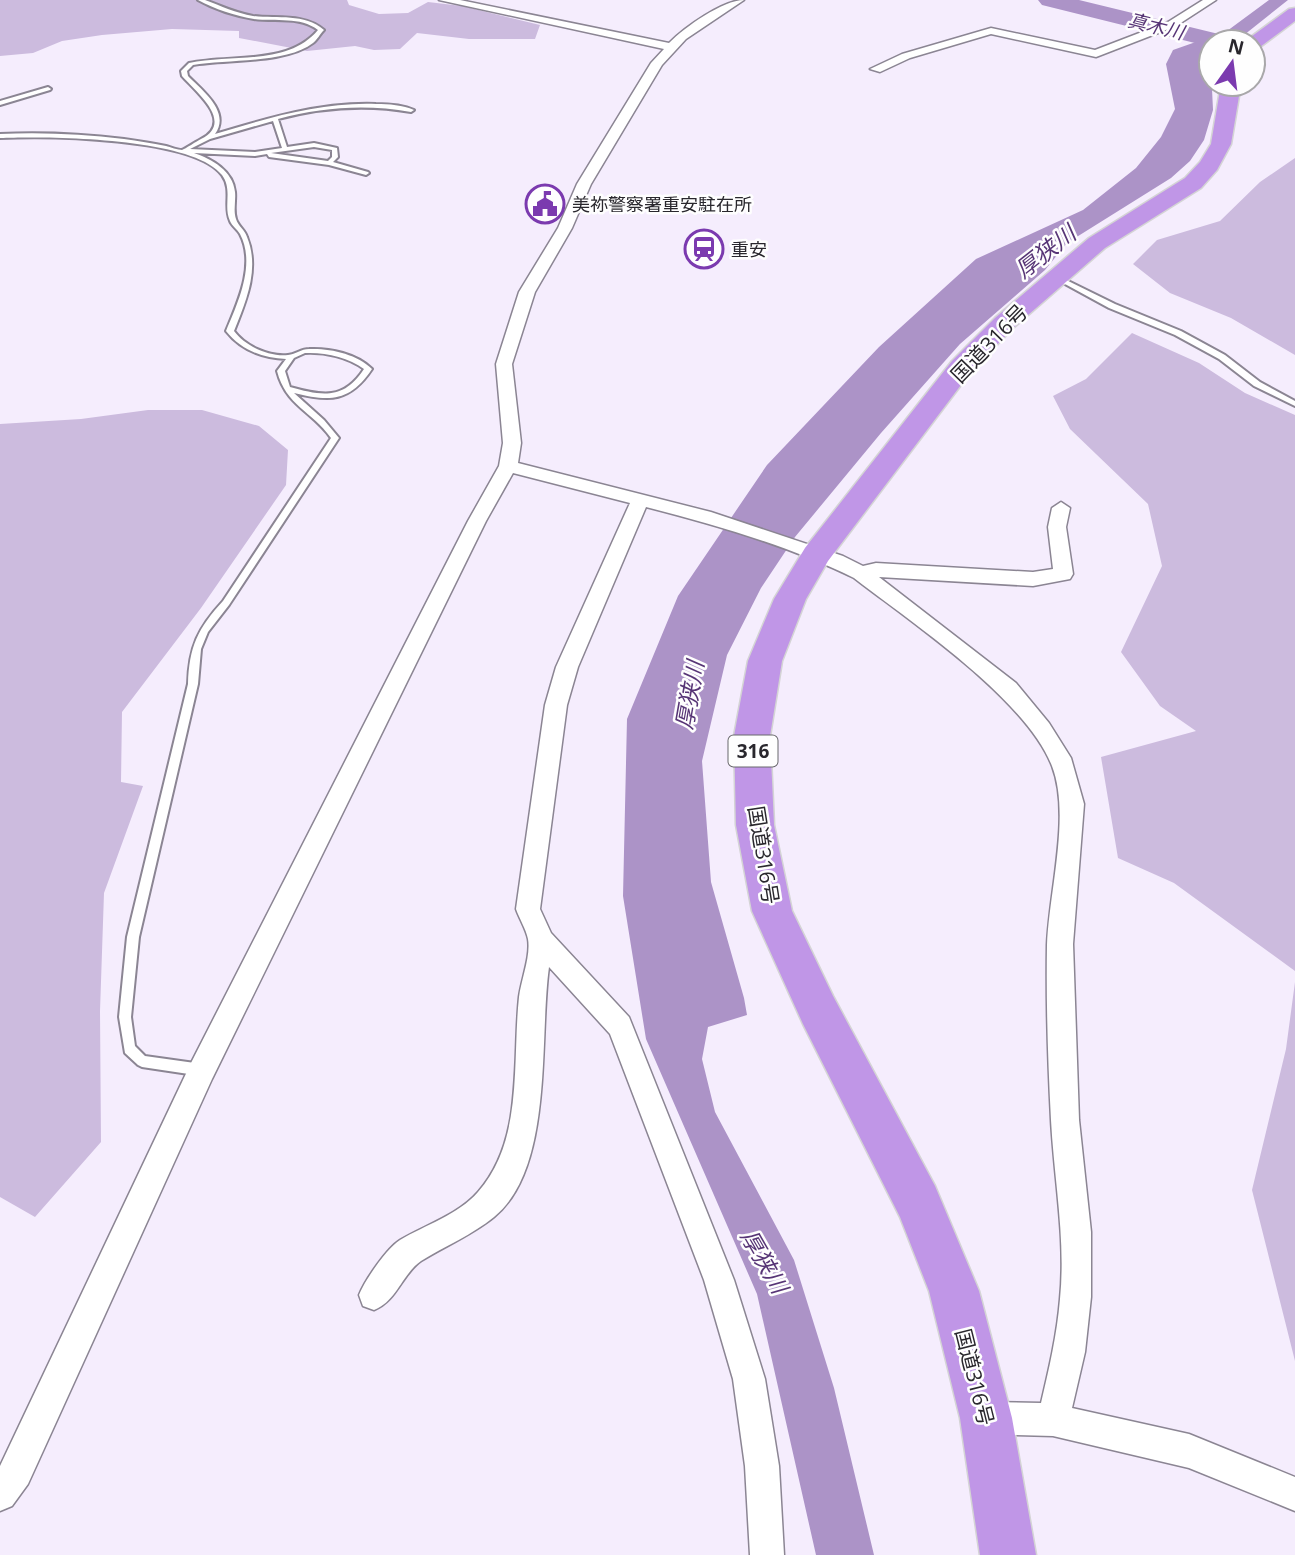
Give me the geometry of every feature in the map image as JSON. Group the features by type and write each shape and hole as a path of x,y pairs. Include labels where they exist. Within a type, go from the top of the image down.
{"highway":[{"path":"1267,33 1295,13"},
{"name":"国道316号","path":"1008,1555 986,1418 954,1291 918,1203 818,1010 772,911 755,825 752,736 765,661 810,552 961,367 1004,323 1097,243 1193,183 1209,165 1221,144 1229,98"}],"street":[{"path":"444,0 670,47"},
{"path":"0,1494 16,1472 202,1070 477,521 508,466 512,443 504,364 522,305 565,228 584,184 670,47 739,0"},
{"path":"876,69 906,56 991,31 1096,54 1128,39 1172,24 1211,0"},
{"path":"508,466 704,516 810,552 861,573 1008,689 1041,729 1063,764 1072,804 1060,944 1065,1120 1076,1232 1076,1297 1069,1352 1053,1420"},
{"path":"641,498 567,667 556,705 528,909 541,940 620,1026 719,1280 749,1379 762,1466 766,1555"},
{"path":"861,573 876,570 1032,579 1063,574 1057,527 1061,508"},
{"path":"374,1295 408,1252 447,1232 486,1205 507,1178 518,1148 526,1111 532,996 541,940"},
{"path":"986,1418 1053,1420 1189,1451 1295,1494"}],"lane":[{"path":"200,0 252,17 302,21 317,25 321,30 317,37 279,54 191,64 184,71 185,76 211,102 217,114 214,130 208,138"},
{"path":"0,103 48,89"},
{"path":"166,147 193,144 275,118 357,104 387,104 411,110"},
{"path":"275,118 285,149"},
{"path":"1,136 49,134 184,151 255,153 329,163 366,173"},
{"path":"184,151 193,144"},
{"path":"255,153 327,146 335,149 335,157 329,163"},
{"path":"184,151 217,166 233,190 233,221 243,234 251,273 230,331 236,340 255,350 291,357"},
{"path":"1056,277 1112,306 1178,333 1222,357 1257,384 1295,404"},
{"path":"202,1070 142,1061 129,1049 125,1017 133,937 193,684 193,656 206,625 226,603 335,438 331,430 295,401 286,388 281,372 291,357 305,351 345,356 361,361 368,369 357,386 344,395 310,395 286,388"}],"shaded area":[{"path":"0,0 347,0 349,5 379,14 408,13 428,2 462,6 540,25 535,39 469,39 417,33 400,49 374,50 355,46 307,51 239,38 239,31 172,29 62,41 33,53 0,56"},
{"path":"1295,158 1295,355 1231,318 1170,293 1133,264 1157,240 1220,221 1260,182"},
{"path":"1132,333 1199,363 1245,393 1295,415 1295,971 1174,883 1118,858 1101,757 1196,731 1160,706 1121,652 1162,566 1148,504 1070,429 1053,396 1086,379"},
{"path":"148,410 202,410 259,426 288,450 286,485 201,608 122,712 121,782 143,786 104,893 100,1011 101,1142 35,1217 0,1197 0,424 81,419"},
{"path":"1295,982 1295,1361 1252,1190 1286,1049"}],"water":[{"path":"1269,0 1288,0 1253,28 1231,28"},
{"name":"厚狭川","path":"1197,42 1197,98 1212,98 1213,110 1204,140 1190,161 1171,178 1067,243 1045,270 960,344 881,433 795,537 761,588 727,655 702,761 711,882 747,1015 708,1027 702,1059 715,1112 794,1260 834,1388 874,1555 816,1555 757,1294 646,1039 623,896 627,719 678,596 767,465 879,347 976,259 1083,210 1136,168 1161,137 1175,109 1166,64 1173,50"}],"waterway":[{"name":"真木川","path":"1050,0 1197,36"}],"place":[{"name":"美祢警察署重安駐在所","path":"545,204"},
{"name":"重安","path":"704,249"}]}
